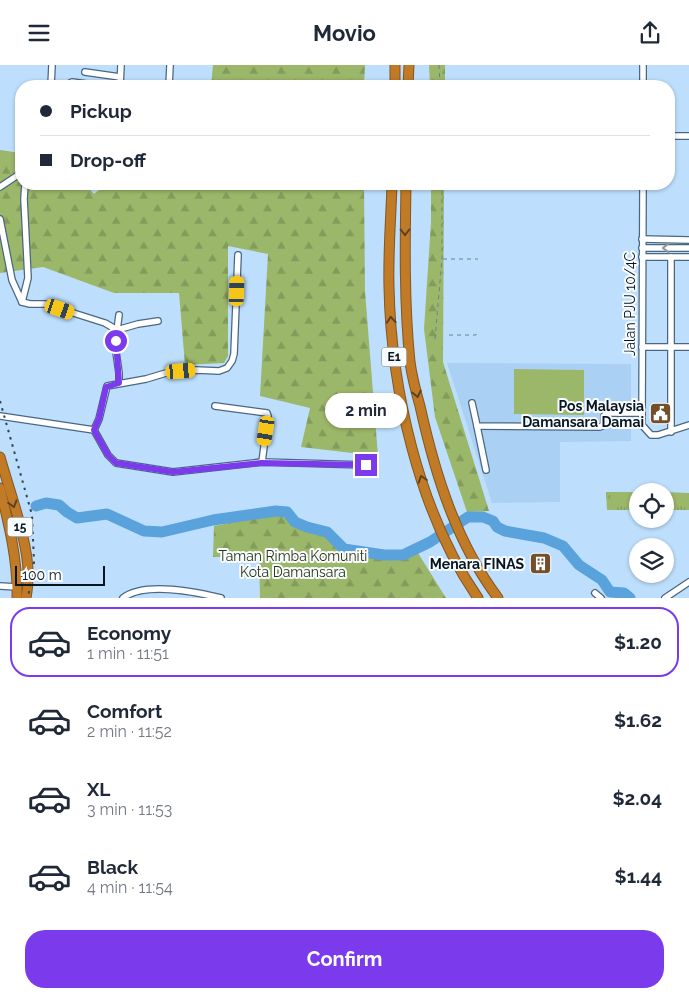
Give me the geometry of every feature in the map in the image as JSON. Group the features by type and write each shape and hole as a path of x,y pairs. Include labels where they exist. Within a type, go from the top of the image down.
{"highway":[{"path":"394,80 395,65"},
{"path":"408,65 408,80"},
{"name":"E1","path":"392,190 389,287 394,365 410,441 438,525 447,546 478,598"},
{"name":"E1","path":"406,190 405,289 410,364 427,438 452,517 485,581 498,598"},
{"name":"15","path":"0,457 26,555 29,577 26,598"},
{"name":"15","path":"0,489 10,531 17,587 16,598"}],"street":[{"path":"51,80 52,65"},
{"path":"85,72 120,77 121,65"},
{"path":"169,80 170,65"},
{"path":"643,65 643,80"},
{"path":"675,136 689,136"},
{"path":"0,187 15,177"},
{"path":"22,302 28,278 25,190"},
{"name":"Jalan PJU 10/4C","path":"643,190 642,425 651,435 671,432"},
{"path":"0,219 12,280 22,302"},
{"path":"642,239 689,240"},
{"path":"642,248 689,248"},
{"path":"94,430 99,419 106,387 166,373 196,370 219,371 227,368 234,354 238,255"},
{"path":"642,257 689,257"},
{"path":"671,257 671,432 689,425"},
{"path":"22,302 46,304 105,323 117,330 158,321"},
{"path":"119,315 116,352 119,383"},
{"path":"642,347 689,347"},
{"path":"472,403 486,470"},
{"path":"215,406 267,413 262,463"},
{"path":"477,426 600,427 604,425 604,416 607,413 642,413"},
{"path":"0,416 94,430"},
{"path":"94,430 108,455 116,463 173,472 262,463 366,465"},
{"path":"665,598 689,582"},
{"path":"0,586 17,587"},
{"path":"123,598 139,591 154,589 188,591 221,598"},
{"path":"595,593 601,598"}],"path":[{"path":"439,65 440,80"},
{"path":"435,339 442,259 442,190"},
{"path":"442,259 478,259"},
{"path":"449,335 476,335 479,332"}],"shaded area":[{"path":"447,363 631,364 631,441 560,442 560,502 492,503"}],"green space":[{"path":"213,65 365,65 364,80 212,80"},
{"path":"429,65 445,65 445,80 430,80"},
{"path":"0,150 15,152 15,190 90,190 94,194 99,190 364,190 365,291 378,456 301,447 310,408 260,396 268,254 228,246 228,356 224,363 185,365 179,293 114,293 43,267 0,273"},
{"path":"431,190 444,190 443,362 489,511 467,512 435,417 424,329 431,222"},
{"path":"514,369 584,370 584,415 514,414"},
{"path":"606,492 629,492 629,510 607,510"},
{"path":"674,492 689,493 689,510 674,510"},
{"name":"Taman Rimba Komuniti Kota Damansara","path":"272,515 285,516 293,525 305,531 325,536 343,552 384,558 404,558 418,553 446,598 260,598 259,557 213,557 214,526"}],"waterway":[{"path":"36,506 46,503 59,505 77,518 107,514 144,531 162,532 213,520 276,511 287,512 295,522 327,532 344,549 384,555 403,555 430,542 468,517 483,517 493,521 497,527 505,531 544,538 563,546 579,565 602,580 610,592 624,593 630,598"}],"railway":[{"path":"0,401 32,515 34,562 28,598"}],"place":[{"name":"Pos Malaysia Damansara Damai","path":"660,414"},
{"name":"Menara FINAS","path":"540,564"}],"route":[{"path":"116,341 119,383 106,387 99,419 94,430 108,455 116,463 173,472 234,464 366,465"}]}
